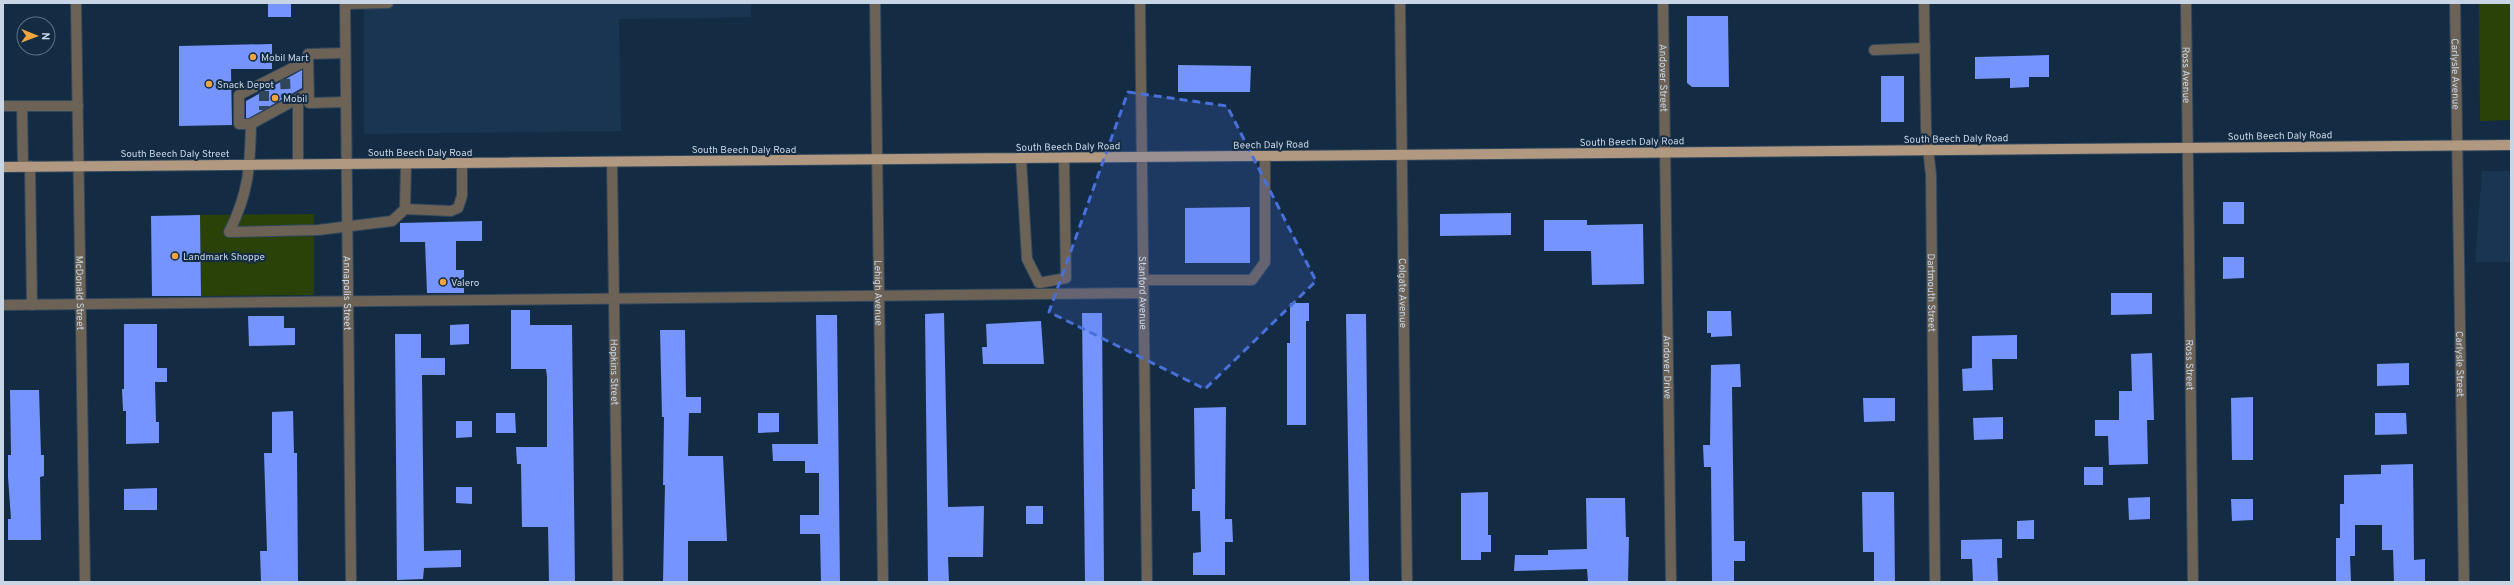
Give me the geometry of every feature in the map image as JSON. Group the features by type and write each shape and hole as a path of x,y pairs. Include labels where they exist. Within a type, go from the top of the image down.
{"main road":[{"name":"South Beech Daly Road","path":"1402,155 1929,149 2511,145"},
{"name":"Beech Daly Road","path":"1142,157 1402,155"},
{"name":"South Beech Daly Road","path":"346,164 1142,157"},
{"name":"South Beech Daly Street","path":"3,167 346,164"}],"street":[{"name":"McDonald Street","path":"76,3 85,582"},
{"path":"345,4 388,3"},
{"name":"Lehigh Avenue","path":"875,3 883,582"},
{"name":"Stanford Avenue","path":"1140,3 1147,582"},
{"name":"Colgate Avenue","path":"1400,3 1407,582"},
{"name":"Andover Street","path":"1663,3 1665,153"},
{"name":"Dartmouth Street","path":"1924,3 1926,129 1931,176 1935,582"},
{"name":"Ross Avenue","path":"2186,3 2187,148"},
{"name":"Carlysle Avenue","path":"2456,3 2457,145"},
{"name":"Annapolis Street","path":"345,4 351,582"},
{"path":"1874,50 1925,48"},
{"path":"345,54 308,54 308,94 309,104 346,102"},
{"path":"308,60 263,87 239,95 239,124 251,124 286,102 298,99 308,94"},
{"path":"298,99 298,164"},
{"path":"3,106 78,106"},
{"path":"22,106 32,305"},
{"path":"251,124 250,165 240,210 229,232 318,230 347,225 392,221 405,209 451,211 458,208 462,196 462,164"},
{"name":"Carlysle Street","path":"2457,145 2464,582"},
{"name":"Ross Street","path":"2187,148 2193,582"},
{"name":"Andover Drive","path":"1665,153 1671,582"},
{"path":"1143,280 1252,280 1265,262 1265,156"},
{"path":"1021,158 1027,259 1039,283 1066,278 1064,158"},
{"name":"Hopkins Street","path":"612,162 618,582"},
{"path":"405,209 406,164"},
{"path":"3,305 614,298 879,297 1143,293"}],"highlighted area":[{"path":"1128,92 1227,106 1316,281 1205,389 1049,312"}],"shaded area":[{"path":"364,3 751,3 751,17 619,19 621,131 364,134"},
{"path":"2482,171 2511,171 2511,262 2475,262"}],"green space":[{"path":"2479,3 2511,3 2511,120 2480,121"},
{"path":"314,214 314,295 201,296 200,215"}],"building":[{"path":"268,3 291,3 291,17 268,17"},
{"path":"1687,16 1728,16 1729,87 1692,87 1687,83"},
{"path":"272,44 272,69 231,69 232,125 179,126 179,46"},
{"path":"2049,55 2049,77 2029,77 2029,87 2010,88 2010,78 1975,79 1975,57"},
{"path":"1178,65 1251,66 1250,92 1178,92"},
{"path":"302,70 302,88 249,118 246,118 246,101"},
{"path":"1881,76 1904,76 1904,122 1881,122"},
{"path":"2223,202 2244,202 2244,224 2223,224"},
{"path":"1250,207 1250,263 1185,263 1185,208"},
{"path":"1511,213 1511,235 1440,236 1440,214"},
{"path":"200,215 201,296 152,296 151,216"},
{"path":"1544,220 1587,220 1587,225 1643,224 1644,284 1592,285 1591,251 1544,251"},
{"path":"482,221 482,241 456,241 456,270 464,270 464,293 427,293 425,242 400,242 400,223"},
{"path":"2223,257 2244,257 2244,278 2223,279"},
{"path":"2111,293 2152,293 2152,314 2111,315"},
{"path":"1290,303 1309,303 1309,321 1306,321 1306,425 1287,425 1287,343 1290,343"},
{"path":"511,310 530,310 530,325 572,325 575,582 549,582 548,527 522,527 521,464 517,464 516,447 547,447 547,377 546,369 511,369"},
{"path":"1707,311 1731,311 1732,336 1711,337 1711,333 1707,333"},
{"path":"944,313 948,507 984,506 983,557 948,557 949,582 928,582 925,314"},
{"path":"1082,313 1102,313 1104,582 1085,582"},
{"path":"1346,314 1366,314 1369,582 1350,582"},
{"path":"816,315 837,315 840,582 821,582 820,534 800,534 800,515 819,515 819,473 805,473 805,461 773,461 772,444 818,444"},
{"path":"248,316 284,316 284,328 295,328 295,345 249,346"},
{"path":"1041,321 1044,364 983,364 982,347 987,347 986,324"},
{"path":"124,324 157,324 157,368 167,368 167,382 155,382 156,422 159,422 159,443 126,444 126,411 123,411 122,389 124,389"},
{"path":"469,324 469,344 450,345 450,325"},
{"path":"660,330 685,330 686,397 701,397 701,413 689,413 688,456 723,456 727,541 688,541 688,582 663,582 665,485 663,485 664,417 662,417"},
{"path":"395,334 421,334 421,358 445,358 445,375 422,375 424,551 461,550 461,567 424,568 423,579 397,580"},
{"path":"2017,335 2017,359 1992,359 1993,390 1963,391 1962,369 1972,368 1972,336"},
{"path":"2152,353 2154,420 2147,420 2148,464 2109,465 2108,436 2095,436 2095,420 2119,420 2119,391 2132,391 2131,354"},
{"path":"2409,363 2409,385 2377,386 2377,364"},
{"path":"1740,364 1741,387 1732,387 1734,541 1745,541 1745,561 1734,561 1734,582 1712,582 1711,467 1704,467 1703,445 1710,445 1711,365"},
{"path":"10,390 39,390 41,455 44,455 44,476 40,477 41,540 8,540 8,519 11,519 8,477 8,455 11,455"},
{"path":"2253,397 2253,460 2232,460 2231,398"},
{"path":"1863,398 1895,398 1895,421 1864,422"},
{"path":"1226,407 1225,519 1232,519 1233,542 1225,542 1225,575 1193,575 1193,553 1201,552 1200,511 1192,511 1192,489 1195,489 1194,408"},
{"path":"293,411 294,453 297,453 298,582 261,582 260,551 267,551 264,453 272,453 272,412"},
{"path":"496,413 515,413 516,433 496,433"},
{"path":"758,413 779,413 779,432 758,433"},
{"path":"2375,413 2406,413 2407,434 2375,435"},
{"path":"2003,417 2003,439 1974,440 1973,418"},
{"path":"456,421 472,421 472,437 456,438"},
{"path":"2413,464 2414,560 2425,559 2425,581 2394,582 2393,550 2382,550 2382,525 2355,525 2355,556 2350,556 2351,582 2336,582 2336,538 2340,538 2340,504 2344,504 2344,475 2381,474 2381,465"},
{"path":"2084,467 2103,467 2103,485 2084,485"},
{"path":"456,487 472,487 472,504 456,503"},
{"path":"157,488 157,510 124,510 124,489"},
{"path":"1488,492 1488,535 1491,535 1491,552 1481,552 1481,560 1461,560 1461,493"},
{"path":"1862,492 1894,492 1895,582 1874,582 1874,552 1863,552"},
{"path":"2150,497 2150,519 2129,520 2128,498"},
{"path":"1586,498 1625,498 1626,537 1629,537 1628,582 1588,582 1587,569 1514,571 1515,555 1548,555 1548,550 1587,549"},
{"path":"2231,499 2253,499 2253,520 2232,521"},
{"path":"1026,506 1043,506 1043,524 1026,524"},
{"path":"2034,520 2034,539 2017,539 2017,521"},
{"path":"2002,539 2002,558 1997,558 1998,582 1973,582 1972,559 1961,559 1961,540"}],"tunnel":[{"path":"285,79 286,98"},
{"path":"264,91 264,110"}],"place":[{"name":"Mobil Mart","path":"253,57"},
{"name":"Snack Depot","path":"209,84"},
{"name":"Mobil","path":"275,98"},
{"name":"Landmark Shoppe","path":"175,256"},
{"name":"Valero","path":"443,282"}]}
